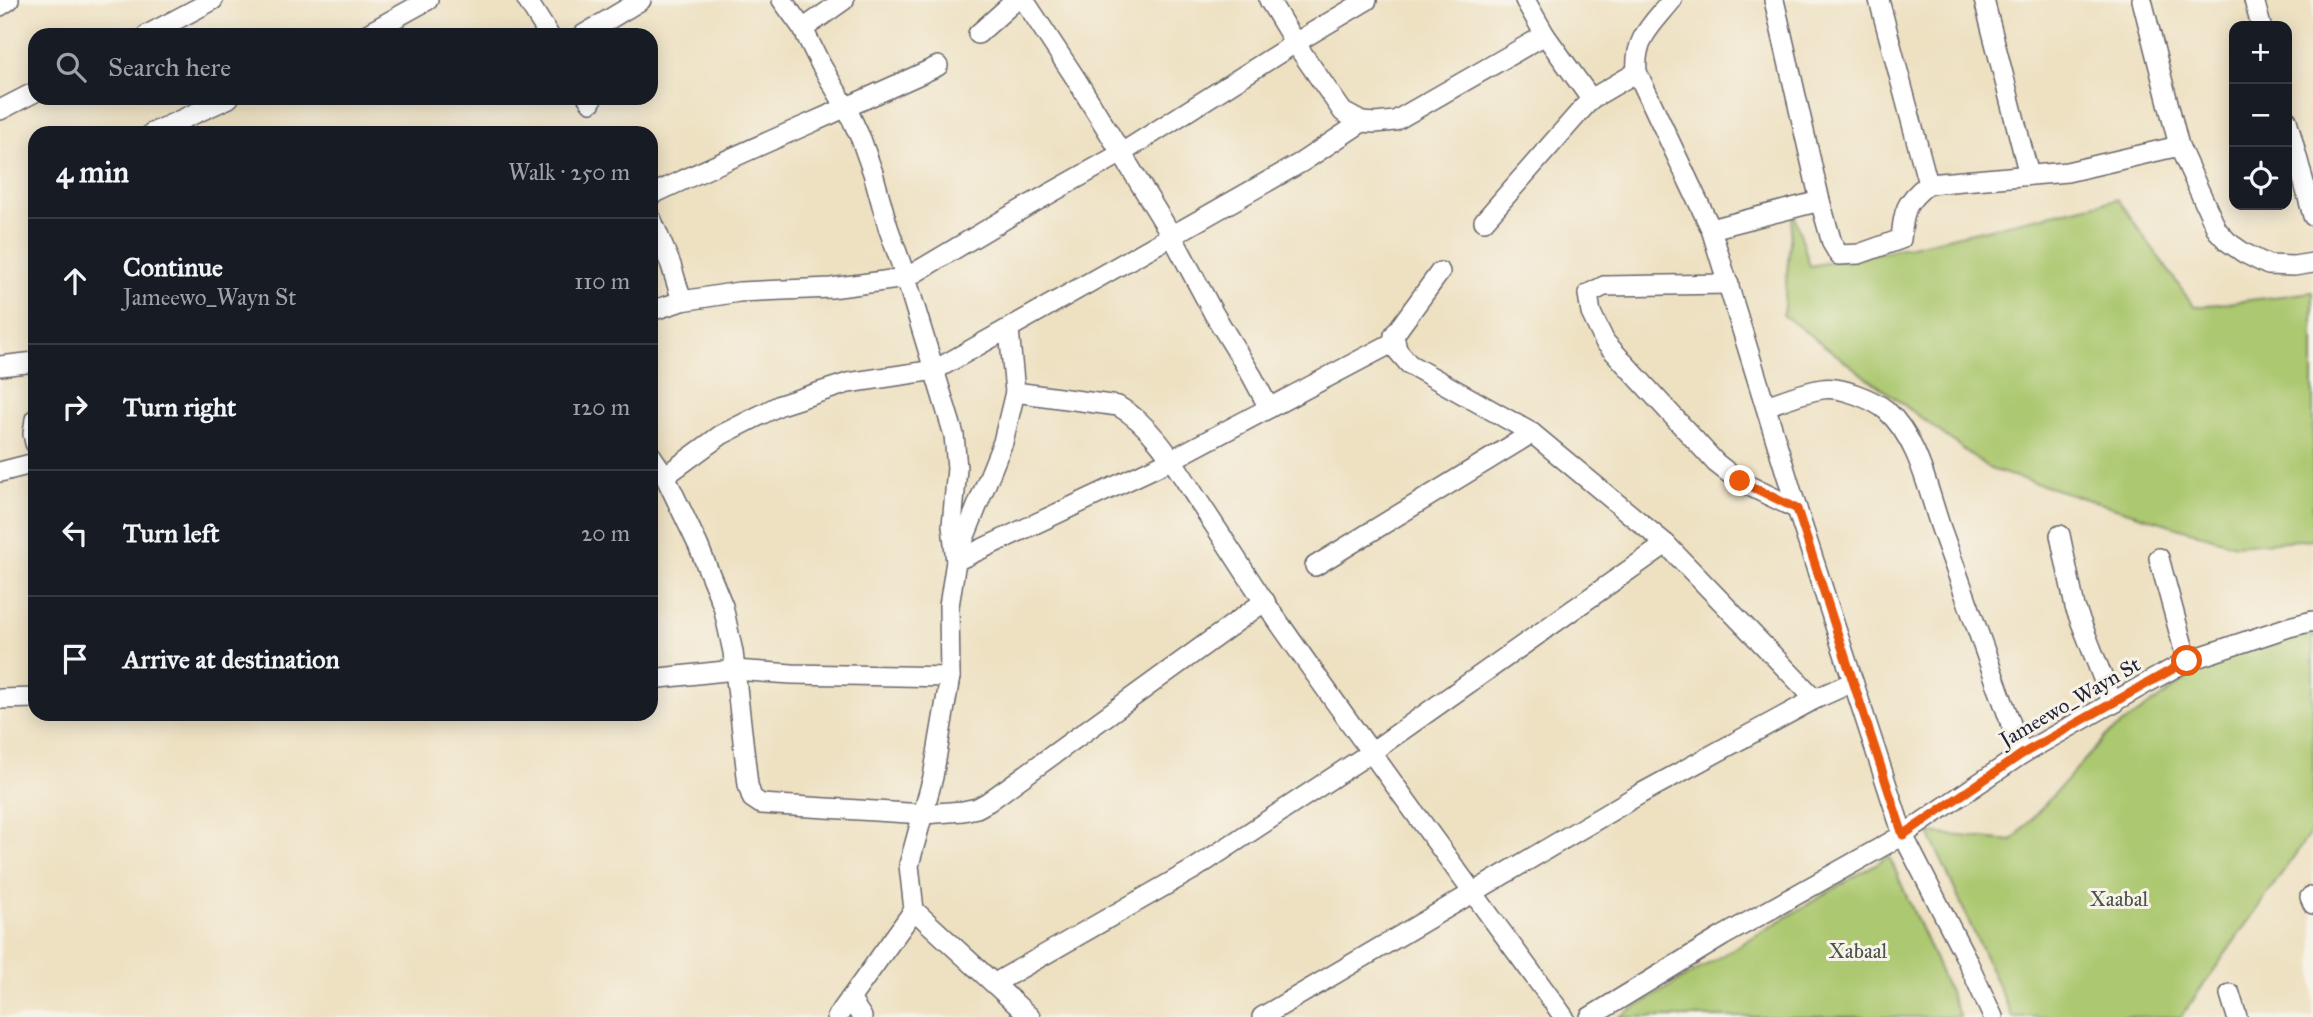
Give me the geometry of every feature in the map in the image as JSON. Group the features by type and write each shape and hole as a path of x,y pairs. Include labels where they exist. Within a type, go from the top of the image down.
{"street":[{"path":"0,6 9,0"},
{"path":"159,28 213,0"},
{"path":"378,28 428,0"},
{"path":"527,0 545,28"},
{"path":"595,28 641,0"},
{"path":"782,0 803,29 847,108 873,173 935,370 954,435 957,468 953,526 956,561"},
{"path":"803,29 845,0"},
{"path":"978,34 1016,0"},
{"path":"1024,0 1172,236 1213,314 1269,408"},
{"path":"1269,0 1342,112 1362,122 1395,121 1545,35"},
{"path":"658,309 682,301 739,292 831,288 906,278 1120,154 1367,0"},
{"path":"1525,0 1545,35 1591,99"},
{"path":"1672,0 1639,43 1635,56 1637,72 1710,229 1903,835 1993,1017"},
{"path":"1774,0 1820,201 1832,243 1839,255 1859,254 1900,239 1903,217 1911,197 1928,184 2067,172 2179,146"},
{"path":"1879,0 1928,184"},
{"path":"1984,0 2029,175"},
{"path":"2142,0 2179,146 2217,230 2244,253 2268,265 2294,267 2313,263"},
{"path":"2254,0 2260,21"},
{"path":"658,192 938,66"},
{"path":"1484,221 1591,99 1637,72"},
{"path":"0,110 28,96"},
{"path":"167,126 214,105"},
{"path":"665,476 721,435 780,405 848,383 935,370 1302,162 1362,122"},
{"path":"2292,139 2313,216"},
{"path":"1710,229 1820,201"},
{"path":"658,234 682,301"},
{"path":"1440,272 1394,335 1397,350 1409,364 1532,433 1666,544 1815,699"},
{"path":"1729,284 1604,286 1588,294 1591,313 1605,342 1716,463 1729,475 1797,509"},
{"path":"1009,330 1016,392 1003,442 956,561 949,606 950,677 938,752 909,865 914,910 1030,1017"},
{"path":"956,561 1171,460 1394,342"},
{"path":"0,366 28,363"},
{"path":"1766,406 1824,388 1856,393 1885,409 1903,430 1916,456 1969,603 1982,648 2022,754"},
{"path":"1016,392 1118,406 1132,414 1171,460 1370,753 1564,1017"},
{"path":"1315,566 1532,433"},
{"path":"0,472 28,465"},
{"path":"658,466 709,569 723,606 733,652 748,785 752,798 761,804 924,814 977,808 1265,601"},
{"path":"2060,535 2075,607 2113,704"},
{"path":"995,983 1194,869 1370,753 1666,544"},
{"path":"2159,558 2187,661"},
{"name":"Jameewo_Wayn St","path":"1590,1017 1723,936 1903,835 2022,754 2187,661 2313,621"},
{"path":"658,678 734,670 792,674 950,677"},
{"path":"1262,1017 1640,794 1815,699 1853,682"},
{"path":"0,699 28,698"},
{"path":"837,1017 914,910"},
{"path":"2230,994 2237,1017"},
{"path":"850,999 862,1017"}],"green space":[{"path":"2118,199 2194,307 2313,292 2313,539 2235,545 1990,469 1783,315 1793,210 1810,266"},
{"name":"Xaabal","path":"2313,626 2313,829 2181,1017 2012,1017 1929,833 2012,841 2107,735 2238,644"},
{"name":"Xabaal","path":"1889,856 1960,1017 1619,1017"}],"route":[{"path":"1740,481 1797,509 1903,835 2022,754 2187,661"}]}
